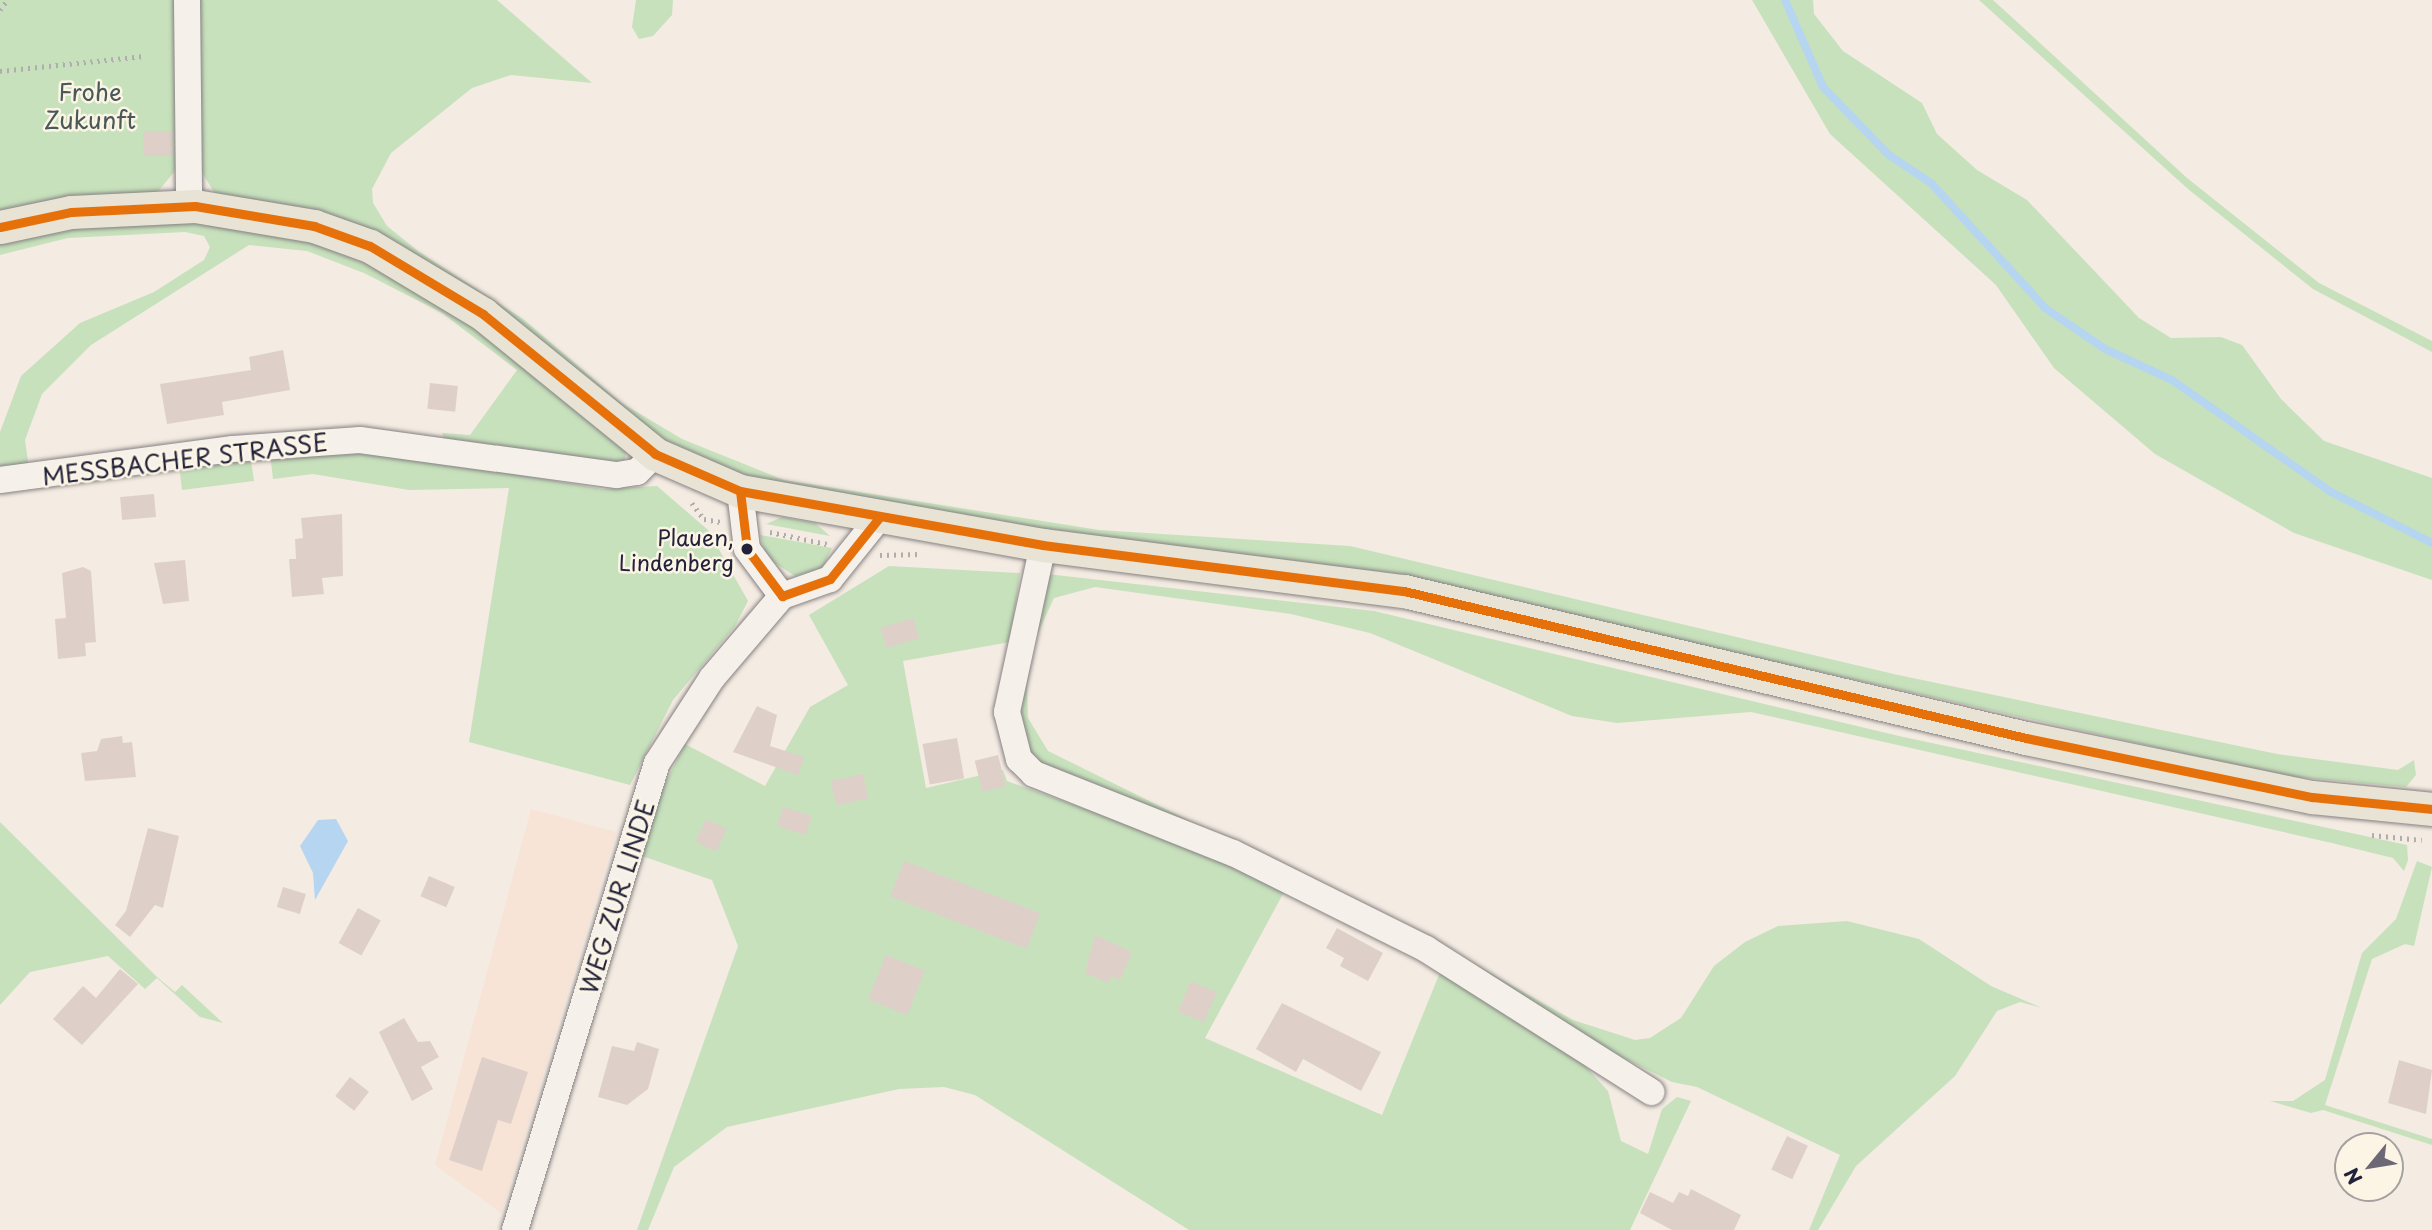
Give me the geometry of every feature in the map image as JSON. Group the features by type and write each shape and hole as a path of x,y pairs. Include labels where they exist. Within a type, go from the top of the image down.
{"main road":[{"path":"0,227 71,212 189,206 314,226 425,274 655,454 740,491 878,519 1043,545 1404,591 2026,738 2312,797 2432,809"}],"street":[{"path":"187,0 189,206"},
{"name":"MESSBACHER STRASSE","path":"0,480 233,449 360,440 617,475 637,472 655,454"},
{"path":"740,491 741,526 760,574 782,596 830,579 857,550 878,519"},
{"path":"1043,545 1007,712 1018,759 1034,774 1233,853 1426,949 1651,1092"},
{"name":"WEG ZUR LINDE","path":"515,1230 657,763 712,678 782,596"}],"path":[{"path":"0,10 7,0"},
{"path":"0,71 144,56"},
{"path":"681,495 704,519 899,558 934,551"},
{"path":"2357,833 2432,840"}],"shaded area":[{"path":"531,809 616,832 501,1213 435,1165"}],"green space":[{"name":"Frohe Zukunft","path":"0,0 178,0 179,166 156,194 0,213"},
{"path":"197,0 497,0 592,83 511,75 472,88 391,153 372,189 373,203 387,226 418,251 523,319 622,403 682,439 784,480 1099,530 1350,546 1898,675 2277,754 2398,770 2414,760 2416,775 2406,787 2284,776 1384,574 1044,534 745,480 657,440 521,326 214,192 201,171"},
{"path":"636,0 673,0 672,15 653,36 639,39 632,27"},
{"path":"1752,0 1813,0 1814,14 1843,51 1922,103 1937,134 1977,170 2027,200 2139,318 2171,338 2221,337 2242,345 2281,399 2324,441 2432,478 2432,580 2294,533 2155,454 2054,368 1996,285 1830,134"},
{"path":"1979,0 1993,0 2187,178 2319,283 2432,341 2432,352 2313,289 2188,189"},
{"path":"197,222 300,238 395,275 509,352 626,452 625,459 618,465 446,444 442,433 470,435 517,370 442,313 364,273 307,251 249,245 91,345 42,394 25,440 29,468 0,470 0,432 21,376 80,323 154,292 204,260 210,247 204,236 185,232 68,238 0,255 0,243 98,223"},
{"path":"358,447 602,489 657,486 708,530 748,601 735,626 673,700 630,785 469,742 509,488 409,490 313,474 273,479 270,454"},
{"path":"250,454 254,481 182,490 180,473 190,466"},
{"path":"782,517 815,523 830,536 766,524"},
{"path":"760,535 832,548 822,569 795,576 767,558"},
{"path":"889,566 1020,573 1010,642 903,661 926,788 1003,770 1007,781 1197,849 1284,892 1205,1038 1382,1115 1441,970 1387,943 1395,942 1558,1036 1608,1091 1621,1141 1648,1154 1662,1109 1677,1097 1691,1101 1630,1230 1189,1230 975,1095 944,1087 899,1089 727,1127 674,1167 648,1230 637,1230 738,946 712,880 639,855 657,800 685,744 765,786 810,707 848,685 809,615"},
{"path":"1047,574 1374,611 1899,736 2407,845 2408,860 2404,871 2393,858 2332,843 1751,712 1617,723 1572,716 1370,633 1291,614 1095,587 1054,598 1036,637 1027,685 1028,718 1048,751 1439,944 1573,1020 1635,1040 1650,1038 1681,1018 1714,966 1745,942 1778,926 1847,921 1919,939 1991,986 2042,1008 2020,1002 1997,1011 1955,1076 1856,1166 1818,1230 1809,1230 1840,1155 1697,1087 1672,1082 1036,765 1015,718"},
{"path":"0,822 157,977 175,992 182,985 223,1023 200,1017 157,978 145,989 108,956 30,972 0,1005"},
{"path":"2417,861 2432,867 2414,946 2405,944 2372,959 2325,1105 2432,1139 2432,1145 2404,1136 2404,1132 2392,1132 2323,1110 2311,1113 2270,1101 2293,1101 2325,1080 2362,953 2396,919"}],"water":[{"path":"336,819 348,841 315,900 313,873 300,846 318,820"}],"building":[{"path":"143,131 173,131 173,156 143,156"},
{"path":"283,350 290,390 222,402 224,415 167,424 160,384 251,370 249,357"},
{"path":"430,383 458,386 455,412 427,409"},
{"path":"154,494 156,517 122,520 120,497"},
{"path":"342,514 343,576 322,578 324,594 292,597 289,559 296,559 295,539 303,538 301,518"},
{"path":"185,560 189,601 163,604 154,563"},
{"path":"83,567 91,571 96,642 85,643 86,656 58,659 55,619 66,618 62,573"},
{"path":"913,618 919,638 887,648 880,628"},
{"path":"757,706 777,715 770,746 804,757 798,775 733,752"},
{"path":"122,736 123,743 132,742 136,777 85,781 81,753 97,751 101,739"},
{"path":"957,738 964,778 930,784 923,744"},
{"path":"998,755 1006,786 982,792 975,761"},
{"path":"863,774 868,798 836,805 831,781"},
{"path":"783,807 812,816 806,835 777,826"},
{"path":"706,819 727,829 716,851 695,842"},
{"path":"148,828 179,836 163,908 155,905 130,937 115,925 126,911"},
{"path":"904,861 1040,913 1027,949 890,896"},
{"path":"429,876 455,887 446,907 420,896"},
{"path":"283,887 306,894 300,914 277,907"},
{"path":"358,908 381,921 361,956 339,943"},
{"path":"1337,928 1383,953 1368,981 1340,966 1344,958 1326,948"},
{"path":"1095,935 1132,952 1120,980 1111,976 1109,983 1085,973"},
{"path":"886,955 925,971 907,1015 868,1000"},
{"path":"120,969 138,984 82,1045 53,1019 83,986 96,998"},
{"path":"1191,981 1217,992 1204,1022 1178,1011"},
{"path":"1282,1003 1381,1052 1361,1091 1303,1059 1296,1072 1256,1049"},
{"path":"404,1018 418,1042 430,1041 439,1057 421,1067 433,1089 412,1101 379,1032"},
{"path":"637,1042 659,1049 648,1089 627,1105 598,1097 612,1046 634,1051"},
{"path":"482,1057 528,1072 511,1124 498,1120 482,1171 449,1160"},
{"path":"2399,1060 2432,1070 2426,1114 2388,1103"},
{"path":"350,1077 369,1092 354,1111 335,1096"},
{"path":"1787,1136 1808,1146 1792,1179 1771,1170"},
{"path":"1691,1189 1741,1215 1734,1230 1672,1230 1640,1213 1650,1192 1673,1203 1679,1192 1688,1196"}],"waterway":[{"path":"1785,0 1823,87 1889,155 1931,183 2045,308 2105,349 2172,380 2331,492 2432,543"}],"transit line":[{"path":"0,227 71,212 195,206 314,226 370,246 483,314 655,454 740,491 1043,545 1404,591 2026,738 2312,797 2432,809"},
{"path":"740,491 747,549 782,596 830,579 878,519"}],"place":[{"name":"Plauen, Lindenberg","path":"747,549"}]}
